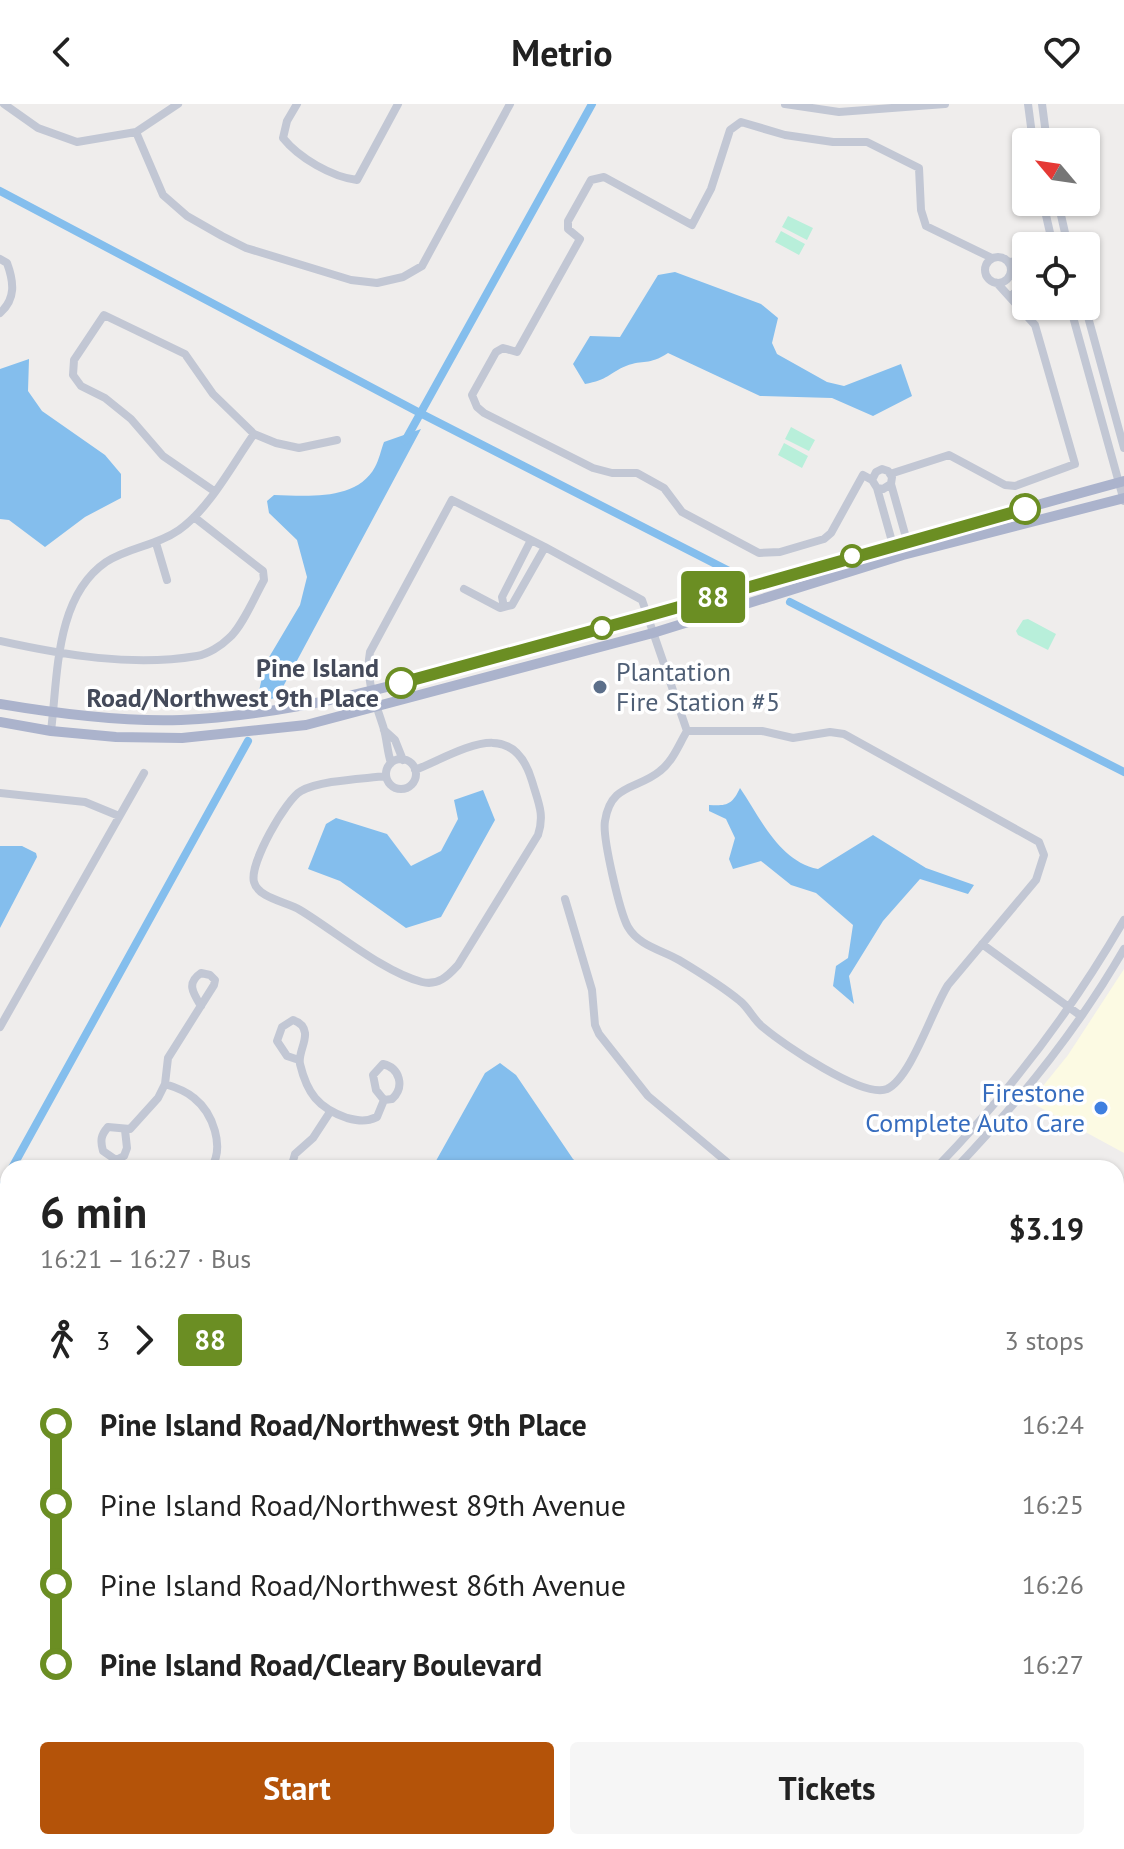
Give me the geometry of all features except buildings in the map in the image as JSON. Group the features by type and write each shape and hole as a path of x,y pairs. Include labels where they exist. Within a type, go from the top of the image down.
{"main road":[{"path":"0,704 53,713 179,720 265,712 371,691 1122,482"},
{"path":"0,722 116,737 182,738 306,725 653,633 903,555 1124,499"}],"street":[{"path":"4,104 38,128 77,142 136,132 178,104"},
{"path":"297,104 287,121 283,138 292,149 343,179 357,180 398,104"},
{"path":"136,132 163,195 187,216 246,248 351,280 377,283 403,277 422,266 510,104"},
{"path":"785,104 839,112 945,104"},
{"path":"1028,104 1031,128"},
{"path":"1042,104 1045,128"},
{"path":"992,258 986,264 985,273 989,280 997,283 1035,325 1075,464 1015,486 1005,485 949,455 891,479 886,488 863,475 831,533 824,539 780,552 763,554 682,512 664,488 637,473 612,473 593,468 477,407 473,402 474,390 496,352 503,348 517,352 580,239 568,229 568,221 591,180 604,177 692,225 711,189 734,125 746,123 785,135 833,142 867,142 919,168 921,210 926,226 992,258 1003,257 1009,262 1010,275 1005,281 997,283"},
{"path":"0,259 7,263 14,281 9,305 0,313"},
{"path":"214,491 163,456 131,419 105,398 81,386 73,375 74,360 104,315 185,354 213,394 254,434 299,448 337,440"},
{"path":"1074,320 1122,482 1124,499"},
{"path":"1089,320 1124,448"},
{"path":"51,731 60,654 71,606 88,579 106,562 139,546 156,543 194,517 254,434"},
{"path":"878,470 885,470 891,479 907,541 903,555 893,545 875,484 878,470"},
{"path":"386,776 391,763 371,691 367,667 370,652 452,500 642,600 687,731"},
{"path":"0,641 60,654 149,660 200,656 232,636 264,580 263,571 194,517"},
{"path":"504,607 502,597 531,540"},
{"path":"156,543 167,580"},
{"path":"464,589 500,608 512,605 545,547"},
{"path":"384,730 395,740 403,760"},
{"path":"687,731 762,731 793,738 830,732 844,734 965,798 1043,847 1042,864 1036,880 936,1003 914,1057 896,1083 879,1091 871,1090 802,1056 761,1027 741,1001 679,960 644,943 628,927 604,834 607,812 619,791 664,768 687,731"},
{"path":"386,776 299,792 268,835 255,865 254,882 261,892 296,908 393,969 424,983 443,980 458,965 538,835 543,819 525,760 511,747 495,742 480,744 415,770"},
{"path":"386,776 394,788 403,789 414,780 415,770 409,762 391,763"},
{"path":"0,1027 144,773"},
{"path":"0,793 85,802 119,816"},
{"path":"565,899 592,990 595,1025 599,1034 648,1096 724,1160"},
{"path":"943,1160 994,1105 1069,1007 1124,920"},
{"path":"982,944 1081,1016"},
{"path":"963,1160 1033,1081 1081,1016 1124,949"},
{"path":"125,1130 130,1129 158,1098 165,1084 168,1058 201,1006"},
{"path":"299,1060 287,1056 277,1041 282,1027 293,1020 303,1026 305,1033 299,1060 310,1091 319,1104 330,1112 357,1121 368,1121 377,1117 384,1100"},
{"path":"165,1084 193,1097 211,1118 219,1149 214,1160"},
{"path":"293,1160 330,1112"}],"shaded area":[{"path":"1124,969 1124,1153 1030,1102 1068,1055"}],"green space":[{"path":"788,216 813,228 807,240 782,227"},
{"path":"781,231 805,244 799,255 775,242"},
{"path":"791,427 815,440 809,451 785,439"},
{"path":"784,443 808,456 802,468 778,455"},
{"path":"1028,619 1056,634 1048,650 1018,635 1016,631 1023,620"}],"water":[{"path":"675,272 761,304 778,318 772,343 777,354 827,382 844,386 901,364 912,396 873,416 832,398 760,396 668,353 656,360 626,366 585,384 573,364 590,336 620,337 658,275"},
{"path":"29,359 28,391 42,411 105,455 121,474 121,498 85,517 45,547 9,520 0,519 0,369"},
{"path":"421,429 277,698 254,701 265,664 300,605 307,577 297,540 269,513 267,501 274,495 330,494 356,486 375,467 384,442"},
{"path":"740,788 772,837 804,864 818,869 873,835 926,868 974,885 968,894 920,879 883,921 849,976 854,1004 833,986 836,966 848,958 853,925 816,893 791,885 761,861 733,869 729,859 735,838 726,819 709,811 709,805 728,803"},
{"path":"483,790 495,820 441,917 406,928 340,881 308,869 326,824 336,818 387,834 411,866 441,851 458,819 454,800"},
{"path":"0,846 22,846 36,853 37,857 0,928"},
{"path":"500,1063 516,1075 574,1160 436,1160 485,1073"}],"waterway":[{"path":"405,441 592,104"},
{"path":"0,191 420,413 739,576"},
{"path":"790,602 1124,772"},
{"path":"16,1160 248,741"}],"bus line":[{"name":"88","path":"401,683 1025,509"}],"place":[{"name":"Pine Island Road/Northwest 9th Place","path":"401,683"},
{"name":"Plantation Fire Station #5","path":"600,687"},
{"name":"Firestone Complete Auto Care","path":"1101,1108"}]}
